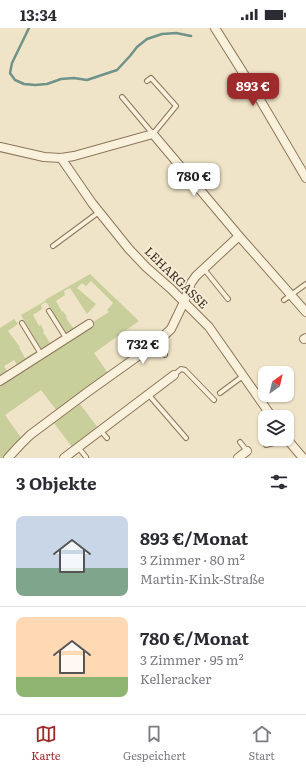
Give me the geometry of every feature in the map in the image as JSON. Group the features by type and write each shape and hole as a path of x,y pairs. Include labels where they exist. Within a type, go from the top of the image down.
{"street":[{"path":"215,28 259,98 306,178"},
{"path":"0,145 44,157 61,158 74,156 153,134 288,297 306,312"},
{"name":"LEHARGASSE","path":"61,158 92,203 129,249 209,327 267,410"},
{"path":"8,458 30,435 155,344 171,329 196,276 239,236"},
{"path":"0,381 89,324"},
{"path":"64,458 174,374"},
{"path":"293,446 303,458"},
{"path":"238,458 247,450"}],"lane":[{"path":"122,97 153,134 176,106 151,78 147,81"},
{"path":"53,246 99,212"},
{"path":"204,269 228,299"},
{"path":"288,297 306,284"},
{"path":"48,311 66,338"},
{"path":"22,323 41,354"},
{"path":"155,344 165,355"},
{"path":"174,374 181,369 185,370 214,400"},
{"path":"220,393 243,376"},
{"path":"148,394 186,438"},
{"path":"100,430 107,438"},
{"path":"240,442 247,450"},
{"path":"78,447 86,457"}],"green space":[{"path":"90,274 139,321 94,353 108,373 57,411 41,390 5,415 22,439 4,458 0,458 0,384 94,324 93,322 109,312 107,310 113,303 91,281 86,286 82,283 77,288 96,304 87,314 70,288 64,291 65,295 56,301 62,312 63,311 73,328 82,323 83,324 67,334 45,300"},
{"path":"45,301 46,302 41,305 42,309 33,315 39,326 41,325 44,331 43,332 50,343 60,337 42,350 21,315"},
{"path":"14,319 18,324 8,331 20,347 25,358 35,352 36,354 18,366 14,360 4,366 7,371 0,376 0,328"},
{"path":"80,404 98,428 72,447 54,423"}],"waterway":[{"path":"29,28 12,63 10,73 15,80 24,84 35,85 47,84 61,79 74,78 87,80 117,70 137,47 147,39 162,34 176,33 191,36"}]}
